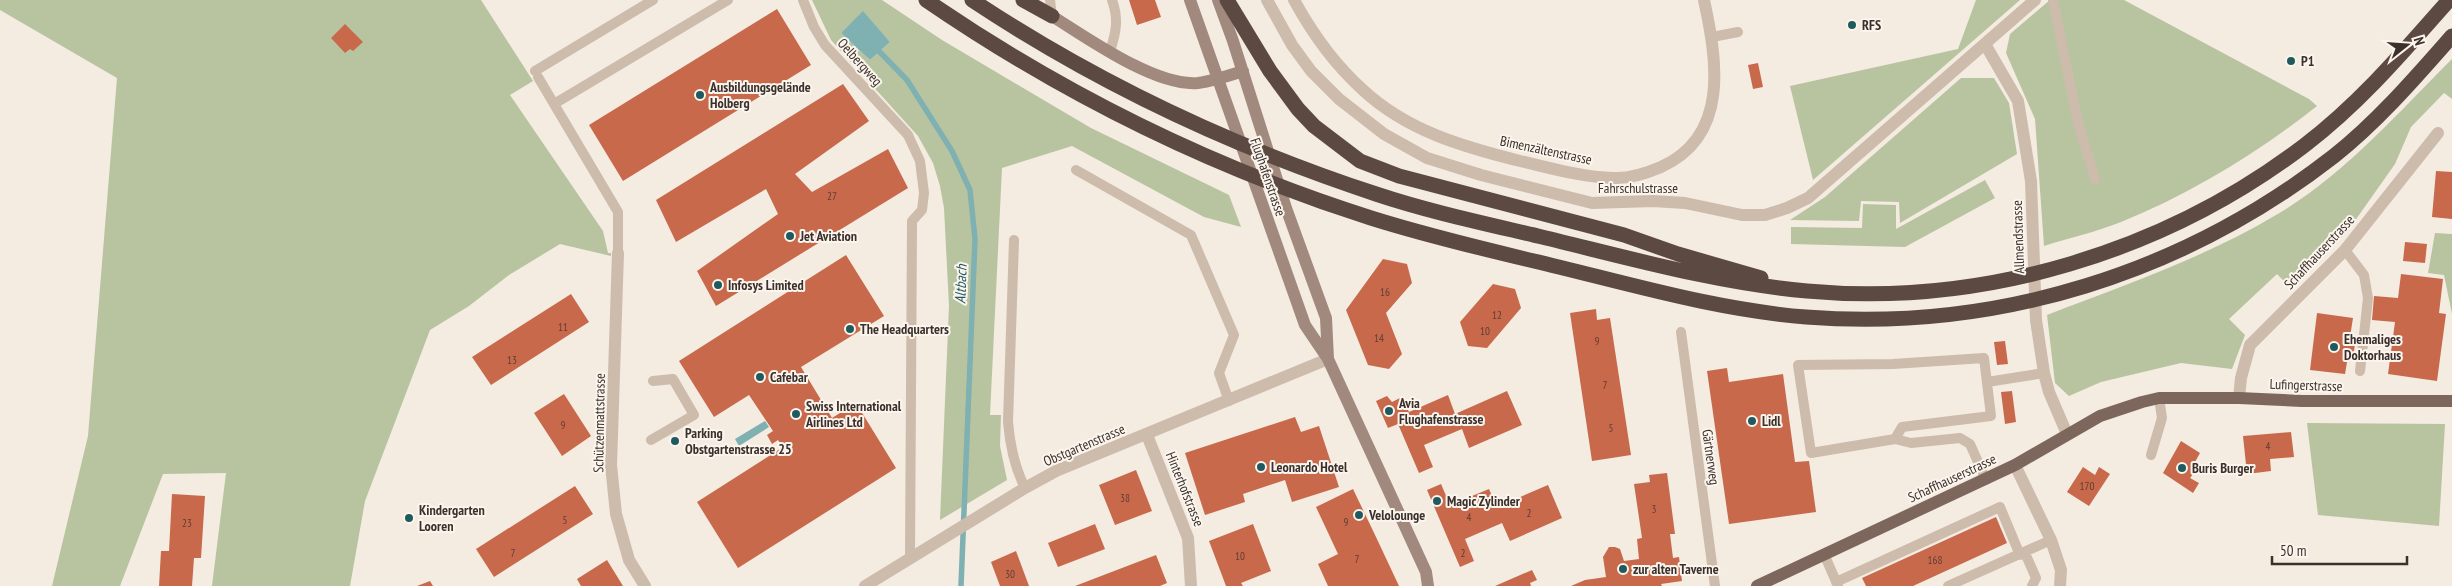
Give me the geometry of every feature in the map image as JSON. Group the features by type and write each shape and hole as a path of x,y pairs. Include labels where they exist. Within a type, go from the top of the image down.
{"highway":[{"path":"926,0 1025,64 1148,130 1192,150 1312,198 1421,233 1708,302 1773,313 1845,319 1942,316 1999,308 2056,295 2126,273 2175,253 2261,207 2335,155 2400,95 2452,36"},
{"path":"972,0 1084,69 1156,106 1198,126 1353,186 1430,210 1734,282 1808,291 1856,293 1952,289 1999,282 2052,269 2140,240 2184,220 2268,172 2307,144 2377,81 2449,0"},
{"path":"1022,0 1052,16"},
{"path":"1227,0 1270,72 1298,108 1314,126 1360,161 1449,190 1616,233 1678,254 1808,291"}],"main road":[{"name":"Flughafenstrasse","path":"1190,0 1305,326 1328,359 1426,572 1428,586"},
{"name":"Flughafenstrasse","path":"1218,0 1243,71 1286,208 1326,318 1328,359"},
{"path":"1052,16 1110,51 1154,74 1182,82 1197,83 1243,71"},
{"name":"Lufingerstrasse","path":"2159,398 2239,398 2302,401 2452,401"},
{"name":"Schaffhauserstrasse","path":"1757,586 1986,480 2100,416 2159,398"},
{"name":"Flughafenstrasse","path":"1426,572 1439,586"}],"street":[{"name":"Fahrschulstrasse","path":"1267,0 1292,45 1311,71 1338,98 1384,134 1427,158 1481,175 1592,203 1653,201 1685,203 1742,215 1766,215 1808,198 2035,0"},
{"name":"Bimenzältenstrasse","path":"1294,0 1311,30 1363,90 1412,124 1444,139 1477,150 1572,174 1615,178 1647,173 1674,161 1696,140 1708,118 1714,94 1716,66 1704,0"},
{"name":"Allmendstrasse","path":"1984,44 2018,102 2031,181 2036,320 2044,373 2049,392 2067,434"},
{"name":"Schaffhauserstrasse","path":"2239,398 2241,378 2250,345 2345,250 2438,133"},
{"name":"Schützenmattstrasse","path":"618,253 611,465 616,514 629,560 645,586"},
{"name":"Obstgartenstrasse","path":"864,586 1025,488 1056,472 1328,359"},
{"name":"Hinterhofstrasse","path":"1148,435 1188,538 1191,586"},
{"path":"2015,465 2051,540 2061,570 2060,586"}],"lane":[{"path":"618,253 618,212 537,74 653,0"},
{"path":"554,104 728,0"},
{"name":"Oelbergweg","path":"803,0 814,27 825,45 908,135 920,161 924,193 922,210 912,221 910,559"},
{"path":"1050,0 1052,16"},
{"path":"1110,51 1116,33 1117,14 1112,0"},
{"path":"2053,0 2078,123 2095,179"},
{"path":"1712,37 1738,32"},
{"path":"1076,170 1191,235 1234,335 1219,373 1229,401"},
{"path":"1014,240 1008,422 1010,450 1017,474 1025,488"},
{"path":"2345,250 2364,276 2368,298 2360,371"},
{"name":"Gärtnerweg","path":"1681,332 1715,586"},
{"path":"1895,439 1902,428 1991,416 1984,358 1893,364 1798,365 1811,452 1895,439 1911,443 1960,438 1970,444 1986,480"},
{"path":"1987,382 2044,373"},
{"path":"651,440 694,415 674,380 653,381"},
{"path":"2151,455 2162,418 2159,398"},
{"path":"1824,554 1837,584 2000,507 2022,554 2036,578 2032,586"},
{"path":"1948,586 2051,540"}],"green space":[{"path":"0,0 481,0 533,81 510,95 603,231 608,253 611,253 611,256 560,244 509,275 469,306 430,330 365,501 350,586 212,586 226,473 163,474 120,586 52,586 88,436 117,78 0,10"},
{"path":"812,0 882,0 942,40 1091,128 1229,195 1241,227 1204,217 1072,146 1002,168 990,415 1001,415 1000,446 1007,480 940,520 949,306 944,208 940,186 933,163 918,136 831,40","holes":["863,12 890,42 870,60 841,33"]},
{"path":"1976,0 2020,0 1813,180 1790,86 1958,49"},
{"path":"2050,0 2124,0 2309,99 2317,106 2247,156 2173,198 2112,226 2044,246 2035,119 2006,53 2010,34"},
{"path":"2452,59 2452,99 2444,93 2411,127 2395,164 2347,232 2292,289 2277,274 2229,319 2245,335 2232,369 2181,363 2101,382 2069,396 2055,383 2047,315 2192,258 2221,245 2276,215 2301,199 2347,163"},
{"path":"1961,78 1994,78 2009,103 2017,154 1900,223 1899,202 1861,201 1859,221 1790,220 1825,197"},
{"path":"1985,180 1995,198 1905,247 1791,244 1791,227 1862,228 1863,204 1896,205 1896,229"},
{"path":"2435,233 2452,234 2452,314 2444,275 2428,273"},
{"path":"2307,423 2445,424 2439,526 2318,515"}],"water":[{"path":"863,11 890,42 870,60 841,33"},
{"path":"765,421 769,427 739,446 735,439"}],"building":[{"path":"1129,0 1155,0 1161,17 1137,25"},
{"name":"Ausbildungsgelände Holberg","path":"777,9 811,65 623,181 589,125"},
{"path":"345,24 363,42 353,51 350,49 345,53 331,38"},
{"path":"1758,63 1763,87 1753,89 1748,65"},
{"path":"843,84 869,121 795,174 812,192 888,149 908,188 716,306 697,271 778,214 766,189 676,242 656,200"},
{"path":"2436,171 2452,172 2452,219 2432,217"},
{"path":"2405,242 2427,244 2425,263 2403,261"},
{"name":"Swiss International Airlines Ltd","path":"846,255 884,316 801,367 832,418 856,403 896,468 738,568 697,502 783,447 778,440 772,444 767,435 773,431 749,395 714,417 679,361"},
{"path":"1383,259 1407,264 1412,283 1386,313 1402,354 1389,369 1368,365 1346,310"},
{"path":"2401,274 2443,279 2439,313 2446,314 2437,381 2388,374 2395,322 2372,320 2374,296 2398,298"},
{"path":"1493,284 1515,289 1521,308 1487,348 1468,346 1460,322"},
{"path":"571,294 589,322 491,385 472,357"},
{"path":"1596,309 1597,320 1610,318 1631,455 1592,461 1570,313"},
{"name":"Ehemaliges Doktorhaus","path":"2317,313 2353,318 2350,337 2356,338 2353,357 2348,356 2345,374 2310,370"},
{"path":"2005,341 2008,364 1997,365 1994,342"},
{"name":"Lidl","path":"1727,368 1729,382 1783,374 1795,462 1809,461 1816,512 1729,524 1707,371"},
{"path":"1507,391 1522,425 1469,448 1462,429 1424,445 1433,467 1419,473 1398,424 1388,428 1376,401 1387,396 1392,402 1402,397 1409,412 1448,395 1455,414"},
{"path":"2012,391 2016,422 2005,424 2001,392"},
{"path":"564,394 591,436 562,456 534,413"},
{"name":"Leonardo Hotel","path":"1295,417 1301,432 1319,426 1339,487 1292,502 1285,480 1243,494 1245,502 1205,515 1185,453"},
{"path":"2291,432 2294,457 2270,459 2271,471 2247,474 2243,436"},
{"name":"Buris Burger","path":"2181,441 2200,453 2195,462 2200,465 2190,478 2199,483 2193,493 2163,473"},
{"path":"2083,467 2095,475 2099,467 2110,474 2089,506 2067,492"},
{"path":"1136,470 1152,511 1115,525 1099,485"},
{"path":"1667,473 1675,534 1670,534 1673,558 1679,557 1682,581 1661,584 1662,586 1571,586 1585,580 1606,577 1603,557 1609,547 1620,549 1624,561 1639,559 1637,539 1642,538 1634,484 1650,482 1649,475"},
{"path":"1441,484 1450,505 1489,489 1497,507 1548,485 1562,518 1510,541 1502,523 1465,539 1474,561 1460,567 1427,490"},
{"path":"575,486 593,514 494,577 476,549"},
{"path":"1353,489 1399,586 1328,586 1318,564 1338,554 1316,507"},
{"path":"172,494 205,496 201,558 194,558 192,586 159,586 161,551 169,551"},
{"path":"1996,517 2007,543 1913,586 1866,586 1862,578"},
{"path":"1095,524 1105,549 1058,567 1048,543"},
{"path":"1253,524 1271,571 1241,583 1243,586 1226,586 1209,541"},
{"path":"1016,551 1029,586 1000,586 991,562"},
{"path":"1156,555 1167,583 1160,586 1075,586"},
{"path":"607,560 623,586 581,586 577,579"},
{"path":"1532,570 1537,580 1530,583 1531,586 1495,586"},
{"path":"430,581 433,586 417,586"}],"waterway":[{"name":"Altbach","path":"874,46 907,80 952,151 970,190 975,239 961,586"}],"place":[{"name":"RFS","path":"1852,25"},
{"name":"P1","path":"2291,61"},
{"name":"Ausbildungsgelände Holberg","path":"700,95"},
{"name":"Jet Aviation","path":"790,236"},
{"name":"Infosys Limited","path":"718,285"},
{"name":"The Headquarters","path":"850,329"},
{"name":"Ehemaliges Doktorhaus","path":"2334,347"},
{"name":"Cafebar","path":"760,377"},
{"name":"Avia Flughafenstrasse","path":"1389,411"},
{"name":"Swiss International Airlines Ltd","path":"796,414"},
{"name":"Lidl","path":"1752,421"},
{"name":"Parking Obstgartenstrasse 25","path":"675,441"},
{"name":"Leonardo Hotel","path":"1261,467"},
{"name":"Buris Burger","path":"2182,468"},
{"name":"Magic Zylinder","path":"1437,501"},
{"name":"Velolounge","path":"1359,515"},
{"name":"Kindergarten Looren","path":"409,518"},
{"name":"zur alten Taverne","path":"1623,569"}]}
